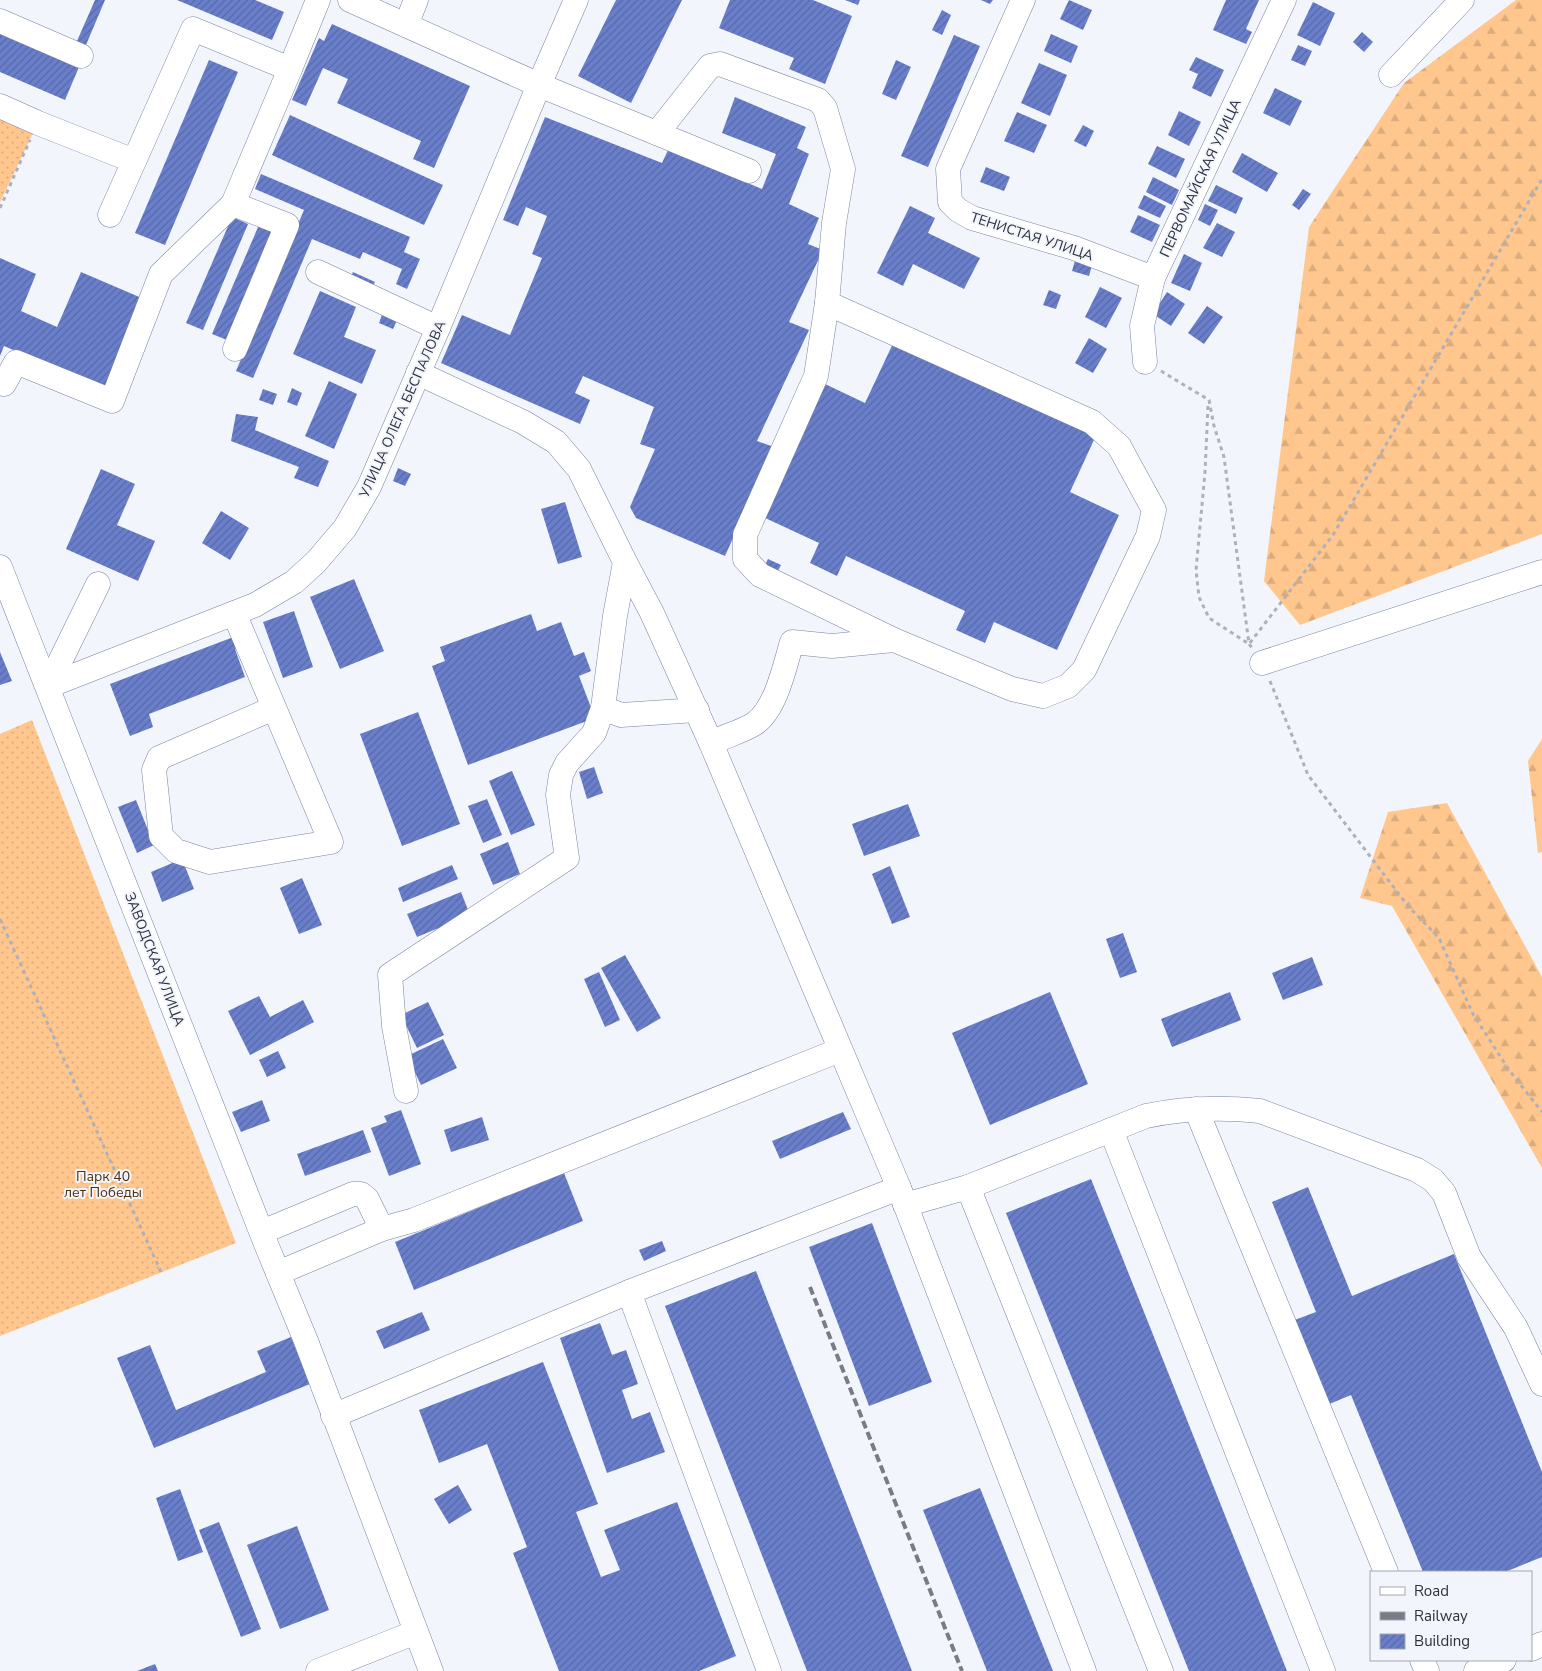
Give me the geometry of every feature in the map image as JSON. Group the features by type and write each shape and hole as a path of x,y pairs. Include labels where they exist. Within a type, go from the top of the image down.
{"street":[{"path":"0,382 4,384 16,362 112,401 161,274 233,204 318,0"},
{"path":"350,0 539,85 749,171"},
{"path":"406,25 416,0"},
{"name":"УЛИЦА ОЛЕГА БЕСПАЛОВА","path":"48,686 255,605 294,582 316,562 345,528 369,487 576,0"},
{"name":"ТЕНИСТАЯ УЛИЦА","path":"1022,0 948,169 950,202 958,210 972,218 1074,248 1153,278"},
{"name":"ПЕРВОМАЙСКАЯ УЛИЦА","path":"1146,362 1142,326 1153,278 1284,0"},
{"path":"1391,75 1462,0"},
{"path":"0,21 81,56"},
{"path":"110,216 193,29 290,69"},
{"path":"657,133 710,66 720,64 818,100 825,108 843,170 834,223 827,303 816,376 745,535 745,559 760,575 894,640 1012,689 1043,696 1068,686 1084,670 1148,536 1154,510 1119,446 1092,422 827,303"},
{"path":"0,106 134,161"},
{"path":"233,204 287,225 235,349"},
{"path":"318,272 438,328"},
{"path":"418,373 523,422 556,442 579,469 652,613 697,710 902,1196 1084,1671"},
{"path":"406,1091 394,1026 390,975 567,858 558,795 561,775 567,763 594,733 603,708 615,616 625,562"},
{"path":"1262,663 1542,572"},
{"name":"ЗАВОДСКАЯ УЛИЦА","path":"1,573 48,686 306,1341 431,1671"},
{"path":"48,686 98,584"},
{"path":"234,613 331,842 210,862 176,851 161,836 154,770 159,758 274,708"},
{"path":"711,742 754,724 765,713 775,695 792,642 832,646 894,640"},
{"path":"603,708 621,715 697,710"},
{"path":"278,1273 382,1229 414,1220 840,1050"},
{"path":"333,1416 629,1292 902,1196 968,1187 1146,1116 1175,1110 1196,1109 1238,1108 1260,1111 1417,1170 1433,1180 1444,1193 1469,1257 1516,1328 1542,1384"},
{"path":"1196,1109 1386,1571"},
{"path":"1111,1130 1323,1671"},
{"path":"968,1187 1160,1671"},
{"path":"262,1232 353,1194 361,1194 367,1199 382,1229"},
{"path":"629,1292 770,1671"},
{"path":"318,1671 416,1632"},
{"path":"1476,1671 1501,1661"}],"path":[{"path":"0,208 38,123"},
{"path":"1249,644 1333,535 1542,179"},
{"path":"1146,362 1209,400 1214,426 1224,457 1249,644"},
{"path":"1209,400 1205,472 1196,570 1199,596 1209,618 1249,644 1262,663 1308,776 1408,906 1440,938 1474,1014 1509,1070 1542,1112"},
{"path":"0,919 161,1272"}],"green space":[{"path":"1516,0 1542,0 1542,534 1300,625 1264,581 1309,227 1404,83"},
{"path":"0,106 38,123 0,202"},
{"name":"Парк 40 лет Победы","path":"32,720 236,1243 0,1336 0,734"},
{"path":"1542,739 1542,852 1538,853 1528,761"},
{"path":"1447,803 1542,977 1542,1168 1392,906 1360,898 1388,812"}],"building":[{"path":"95,0 105,0 86,45 77,41"},
{"path":"177,0 255,0 284,12 272,40"},
{"path":"616,0 682,0 631,103 578,76"},
{"path":"730,0 813,0 852,16 825,84 789,69 794,58 719,28"},
{"path":"845,0 860,0 858,5"},
{"path":"981,0 993,0 990,4"},
{"path":"1069,0 1092,10 1083,30 1060,19"},
{"path":"1226,0 1259,0 1246,29 1252,32 1246,44 1213,30"},
{"path":"1313,2 1335,13 1320,46 1297,35"},
{"path":"942,10 951,15 942,35 932,30"},
{"path":"332,24 470,86 434,168 413,159 421,141 337,103 348,79 323,68 306,106 292,100 319,38 324,41"},
{"path":"1362,32 1373,42 1364,52 1353,42"},
{"path":"0,34 79,67 65,100 0,72"},
{"path":"1051,34 1078,46 1071,63 1044,51"},
{"path":"954,35 980,46 928,167 901,156"},
{"path":"1298,45 1312,51 1305,66 1291,60"},
{"path":"1196,57 1224,70 1211,97 1192,88 1198,74 1189,70"},
{"path":"209,60 238,72 165,245 135,233"},
{"path":"896,60 911,67 896,100 882,94"},
{"path":"1039,63 1067,75 1050,116 1021,103"},
{"path":"1275,88 1302,101 1290,126 1263,113"},
{"path":"735,97 806,127 797,148 809,154 789,204 819,218 808,244 823,250 789,322 809,330 757,441 774,447 725,556 636,518 630,507 655,449 640,444 654,407 583,376 575,393 590,400 580,424 441,363 462,315 510,335 542,258 532,254 547,216 526,207 518,226 503,220 545,117 662,163 668,150 762,189 776,154 722,133"},
{"path":"1179,111 1201,122 1189,146 1168,135"},
{"path":"1017,112 1047,125 1034,153 1004,141"},
{"path":"290,115 443,185 424,225 272,155"},
{"path":"1083,125 1094,131 1086,147 1074,141"},
{"path":"1157,146 1185,159 1176,178 1148,164"},
{"path":"1242,153 1278,173 1267,192 1232,172"},
{"path":"986,167 1010,177 1004,191 980,182"},
{"path":"261,174 410,237 404,252 420,259 407,289 396,284 402,269 363,252 360,259 312,239 253,378 236,371 304,210 255,189"},
{"path":"1153,177 1179,190 1172,205 1146,192"},
{"path":"1216,185 1243,198 1236,214 1208,201"},
{"path":"1303,189 1311,194 1299,210 1292,205"},
{"path":"1144,195 1166,206 1160,218 1138,208"},
{"path":"1205,204 1218,210 1210,226 1198,220"},
{"path":"910,206 935,218 928,233 980,258 964,289 913,264 903,286 877,273"},
{"path":"1138,215 1160,225 1152,242 1130,232"},
{"path":"232,217 248,224 203,330 186,323"},
{"path":"1217,223 1235,232 1222,257 1203,248"},
{"path":"259,225 274,232 227,340 212,334"},
{"path":"1184,254 1202,263 1190,291 1171,283"},
{"path":"1076,257 1093,262 1089,276 1072,271"},
{"path":"0,258 36,274 21,311 57,327 81,272 144,299 105,389 4,346 0,356"},
{"path":"353,272 375,282 369,294 347,284"},
{"path":"1100,287 1122,298 1106,328 1085,317"},
{"path":"1049,290 1061,295 1056,309 1043,305"},
{"path":"320,291 356,307 344,337 376,350 362,384 293,354"},
{"path":"1167,292 1185,304 1171,326 1153,314"},
{"path":"1207,306 1223,317 1204,344 1188,333"},
{"path":"383,312 398,318 393,329 379,323"},
{"path":"897,335 1099,429 1070,492 1119,515 1057,650 994,622 985,643 956,630 965,611 846,556 837,576 810,563 819,543 763,517 825,384 865,403"},
{"path":"1089,338 1107,349 1093,373 1075,363"},
{"path":"329,381 357,394 334,449 305,436"},
{"path":"292,388 302,393 297,406 287,402"},
{"path":"263,389 277,394 273,405 259,400"},
{"path":"236,414 258,417 255,430 329,461 318,487 294,478 299,467 231,441"},
{"path":"398,468 411,474 405,486 393,481"},
{"path":"101,469 135,484 117,525 155,541 138,581 66,549"},
{"path":"565,502 582,557 558,564 541,509"},
{"path":"221,511 249,528 230,560 202,543"},
{"path":"768,559 781,565 776,575 763,569"},
{"path":"354,579 384,651 340,669 310,597"},
{"path":"294,611 313,667 283,678 263,622"},
{"path":"531,614 537,631 561,622 574,656 584,652 591,671 579,676 595,718 468,765 432,666 445,661 440,647"},
{"path":"244,633 249,644 235,649 245,677 149,714 153,727 130,736 110,684"},
{"path":"0,652 12,681 0,685"},
{"path":"418,712 460,824 402,846 360,734"},
{"path":"594,767 603,793 587,799 579,772"},
{"path":"512,771 535,825 511,835 489,781"},
{"path":"487,799 502,835 483,843 468,806"},
{"path":"136,800 154,845 137,853 118,807"},
{"path":"908,804 920,836 864,856 852,824"},
{"path":"508,842 520,874 493,885 480,854"},
{"path":"182,859 194,889 162,902 151,872"},
{"path":"452,865 458,879 403,902 398,888"},
{"path":"890,866 910,917 892,924 872,874"},
{"path":"302,878 322,925 299,934 280,888"},
{"path":"461,892 470,915 417,937 407,914"},
{"path":"1123,933 1137,972 1120,978 1106,939"},
{"path":"625,955 661,1018 637,1032 601,968"},
{"path":"1312,957 1323,985 1283,1000 1272,973"},
{"path":"599,972 620,1020 605,1027 584,979"},
{"path":"1050,992 1088,1084 990,1125 952,1033"},
{"path":"1230,992 1241,1020 1172,1047 1161,1019"},
{"path":"259,996 270,1017 303,1000 314,1022 250,1055 228,1011"},
{"path":"428,1002 444,1035 417,1048 401,1015"},
{"path":"443,1039 457,1068 421,1085 407,1056"},
{"path":"278,1051 286,1068 267,1077 259,1060"},
{"path":"262,1100 270,1121 241,1132 232,1112"},
{"path":"401,1110 421,1164 389,1176 371,1128 387,1122 384,1116"},
{"path":"843,1112 851,1129 780,1159 772,1141"},
{"path":"482,1117 489,1140 451,1152 444,1130"},
{"path":"363,1130 371,1152 305,1176 297,1154"},
{"path":"564,1173 583,1221 414,1290 395,1242"},
{"path":"1091,1179 1287,1671 1189,1671 1006,1213"},
{"path":"1308,1187 1352,1296 1454,1254 1542,1472 1542,1557 1507,1571 1423,1571 1351,1395 1327,1405 1292,1321 1316,1312 1272,1202"},
{"path":"872,1223 932,1382 869,1406 809,1247"},
{"path":"662,1241 666,1251 644,1261 639,1250"},
{"path":"756,1271 912,1671 807,1671 665,1306"},
{"path":"422,1312 430,1330 384,1349 376,1331"},
{"path":"600,1323 612,1355 626,1350 638,1384 622,1390 632,1419 650,1412 665,1452 607,1473 560,1338"},
{"path":"291,1337 310,1384 154,1448 117,1358 150,1345 176,1410 266,1372 257,1351"},
{"path":"543,1362 598,1504 576,1512 601,1577 620,1570 604,1530 677,1502 736,1656 699,1671 559,1671 513,1553 527,1547 487,1444 439,1463 419,1410"},
{"path":"458,1485 472,1510 449,1524 434,1499"},
{"path":"980,1488 1053,1671 987,1671 923,1510"},
{"path":"180,1489 203,1552 178,1561 156,1498"},
{"path":"219,1522 261,1629 241,1637 199,1530"},
{"path":"297,1526 329,1610 280,1629 247,1545"},
{"path":"155,1664 158,1671 137,1671"}],"railway":[{"path":"810,1287 962,1671"}]}
